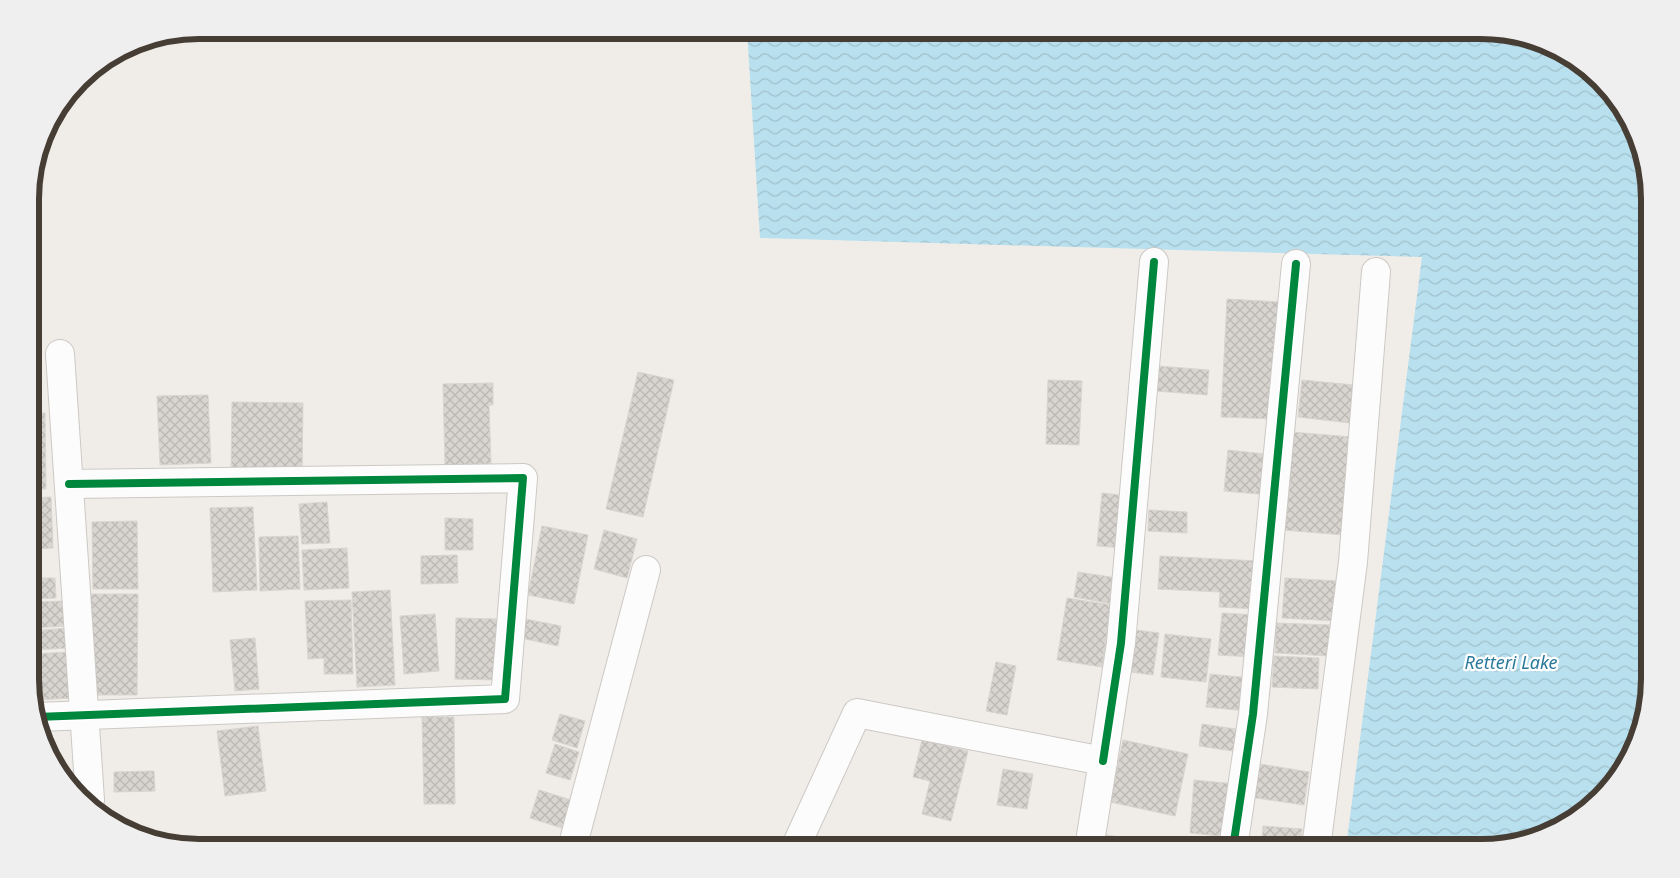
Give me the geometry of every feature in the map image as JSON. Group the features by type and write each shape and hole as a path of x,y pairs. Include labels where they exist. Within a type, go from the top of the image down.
{"street":[{"path":"1090,839 1121,642 1154,262"},
{"path":"1234,839 1253,714 1296,264"},
{"path":"1317,839 1353,562 1376,272"},
{"path":"60,354 90,795"},
{"path":"43,717 505,699 523,478 69,484"},
{"path":"574,839 646,570"},
{"path":"799,839 857,714 1103,761"}],"water":[{"name":"Retteri Lake","path":"748,39 1492,39 1533,47 1552,55 1587,78 1602,93 1625,128 1633,147 1640,178 1641,690 1633,731 1625,750 1602,785 1587,800 1552,823 1533,831 1492,839 1347,839 1422,257 760,238"}],"building":[{"path":"1227,299 1280,302 1274,419 1221,417"},
{"path":"1158,366 1209,370 1207,395 1156,391"},
{"path":"638,372 674,380 643,517 606,509"},
{"path":"39,376 41,376 41,410 39,410"},
{"path":"1048,380 1082,381 1079,445 1046,444"},
{"path":"1302,380 1354,385 1350,423 1298,417"},
{"path":"493,383 493,405 489,405 491,464 445,465 443,384"},
{"path":"208,395 211,463 160,465 157,396"},
{"path":"232,402 303,403 302,474 231,473"},
{"path":"39,413 45,413 46,489 39,489"},
{"path":"1291,432 1352,437 1344,535 1283,530"},
{"path":"1228,450 1274,455 1270,495 1224,491"},
{"path":"1102,493 1131,496 1126,548 1097,546"},
{"path":"51,497 53,548 39,549 39,498"},
{"path":"327,502 330,543 302,544 299,504"},
{"path":"253,507 257,590 213,592 210,508"},
{"path":"1149,510 1187,512 1187,533 1148,531"},
{"path":"445,518 473,519 473,550 445,550"},
{"path":"137,521 138,589 93,589 92,522"},
{"path":"542,526 588,535 574,604 528,595"},
{"path":"604,530 637,539 627,578 594,569"},
{"path":"298,536 300,589 260,591 259,537"},
{"path":"347,548 349,588 304,590 302,550"},
{"path":"457,555 458,583 421,584 421,556"},
{"path":"1160,556 1258,561 1255,609 1219,607 1220,592 1158,589"},
{"path":"1078,572 1117,578 1113,604 1074,597"},
{"path":"39,578 55,578 56,598 39,599"},
{"path":"1285,578 1338,581 1336,621 1282,618"},
{"path":"390,590 395,685 357,687 352,592"},
{"path":"90,594 138,594 137,695 90,695"},
{"path":"1067,598 1111,605 1102,667 1057,660"},
{"path":"351,600 353,674 324,674 324,658 308,659 305,601"},
{"path":"65,601 66,626 39,628 39,602"},
{"path":"1222,613 1257,615 1253,657 1218,655"},
{"path":"435,614 439,671 404,674 400,616"},
{"path":"456,618 498,619 497,680 455,679"},
{"path":"520,618 561,626 558,646 516,637"},
{"path":"1276,623 1331,625 1330,656 1275,653"},
{"path":"68,628 69,648 39,650 39,630"},
{"path":"1136,630 1159,633 1153,675 1131,672"},
{"path":"1165,634 1211,639 1206,682 1161,677"},
{"path":"255,638 259,689 235,691 230,640"},
{"path":"71,652 74,698 40,700 39,654"},
{"path":"1274,656 1319,658 1318,689 1272,687"},
{"path":"996,662 1016,666 1007,715 986,711"},
{"path":"1210,674 1251,678 1247,711 1206,707"},
{"path":"560,714 585,721 577,748 552,740"},
{"path":"422,717 454,717 455,804 424,804"},
{"path":"1202,724 1242,730 1239,752 1199,746"},
{"path":"258,726 266,791 225,796 217,731"},
{"path":"922,740 968,751 951,821 922,814 930,781 913,777"},
{"path":"1123,740 1188,754 1175,816 1110,802"},
{"path":"555,744 579,752 570,780 546,773"},
{"path":"1254,763 1309,772 1304,805 1249,797"},
{"path":"1003,769 1033,774 1027,809 997,805"},
{"path":"154,771 155,791 114,792 114,772"},
{"path":"1194,780 1235,784 1230,837 1190,833"},
{"path":"539,790 571,800 562,828 530,818"},
{"path":"1263,826 1302,829 1301,839 1262,839"},
{"path":"1100,834 1132,839 1099,839"}],"cycle path":[{"path":"1103,761 1121,643 1154,262"},
{"path":"1234,839 1253,714 1296,264"},
{"path":"43,717 505,699 523,478 69,484"}]}
